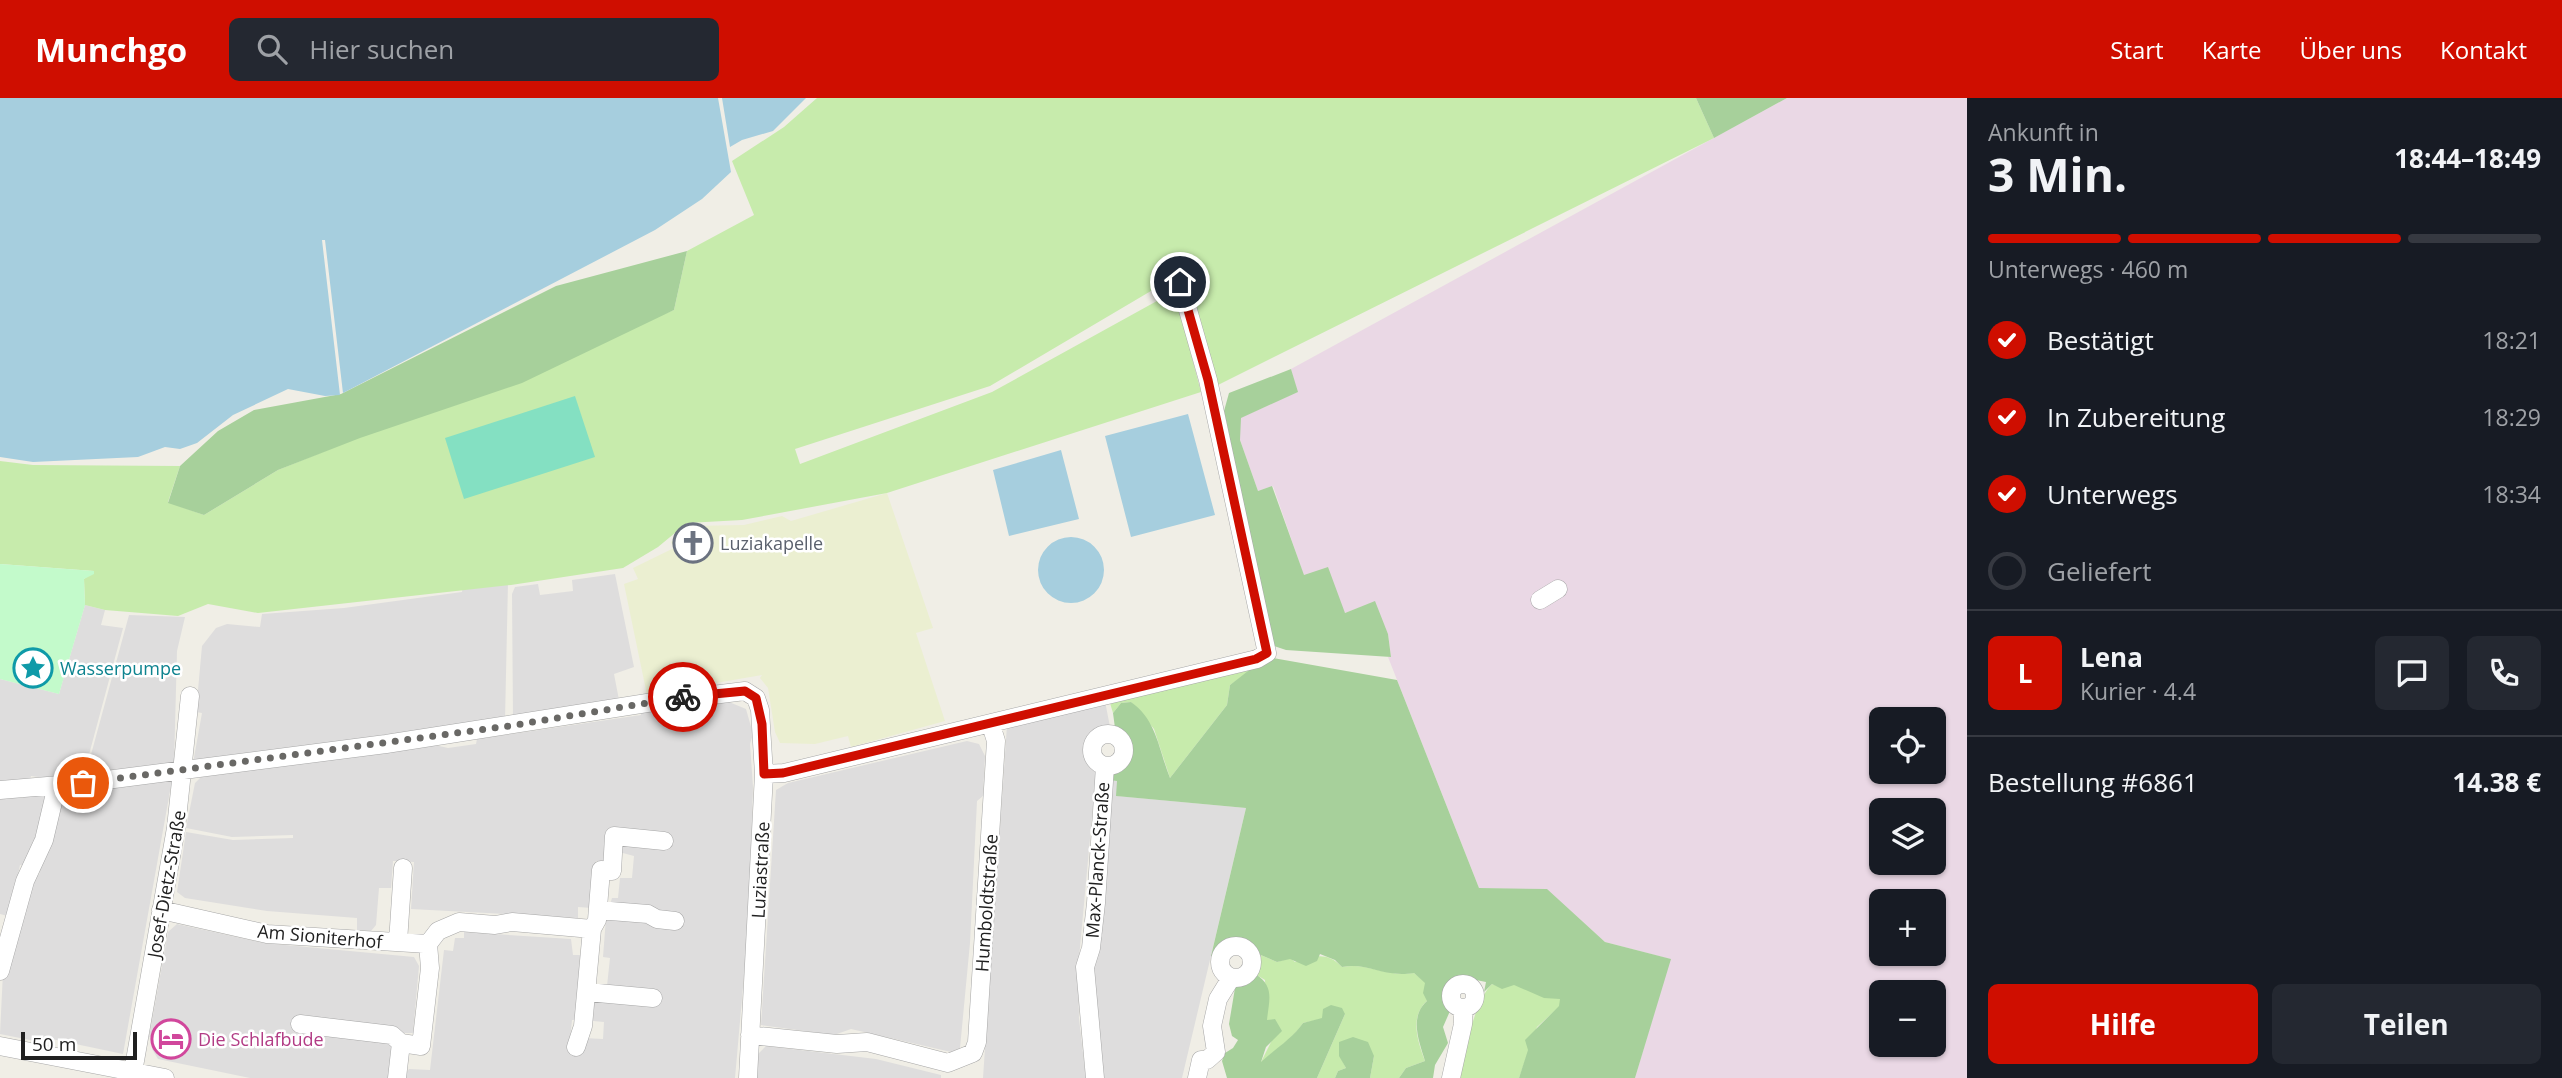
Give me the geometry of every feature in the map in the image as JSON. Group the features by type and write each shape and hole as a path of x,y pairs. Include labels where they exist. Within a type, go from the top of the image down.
{"street":[{"path":"764,774 783,773 991,725 1256,659 1267,653 1208,380 1180,282"},
{"path":"1541,600 1558,589"},
{"name":"Luziastraße","path":"184,770 745,691 756,698 762,724 764,774 748,1078"},
{"name":"Josef-Dietz-Straße","path":"133,1072 184,770 190,696"},
{"name":"Humboldtstraße","path":"750,1034 837,1044 867,1042 948,1063 973,1053 977,1042 996,741 991,725"},
{"name":"Max-Planck-Straße","path":"1095,1078 1085,967 1091,948 1096,903 1105,766"},
{"path":"0,790 184,770"},
{"path":"0,971 25,881 44,840 57,785"},
{"path":"576,1047 583,1026 592,929 598,910 601,870 612,871 614,836 664,841"},
{"name":"Am Sioniterhof","path":"398,942 403,868"},
{"name":"Am Sioniterhof","path":"161,910 267,934 428,944"},
{"path":"598,910 648,914 657,919 676,921"},
{"path":"300,1024 392,1035 401,1043 421,1046 430,968 428,944 438,932 459,922 495,925 512,922 592,929"},
{"path":"1197,1078 1201,1060 1207,1060 1216,1052 1212,1026 1218,999 1230,978"},
{"path":"587,992 653,998"},
{"path":"1451,1078 1463,1024 1463,1008"},
{"path":"397,1078 401,1043"},
{"path":"0,1046 165,1078"}],"shaded area":[{"path":"1787,98 1967,98 1967,1078 1635,1078 1670,959 1605,942 1547,890 1479,888 1388,657 1391,657 1388,634 1374,602 1345,613 1304,576 1273,486 1258,491 1240,440 1240,418 1297,392 1291,369"},
{"path":"615,574 634,667 614,674 619,700 513,719 512,594 515,587 538,584 540,595 573,591 572,580"},
{"path":"508,582 505,720 193,763 202,713 196,712 202,646 216,628 227,624 260,627 262,614 344,608 462,592 463,584"},
{"path":"85,605 105,610 101,625 123,628 83,777 60,780 31,776 29,782 0,784 0,679 59,694"},
{"path":"129,615 185,617 177,651 174,765 119,773 120,769 86,773"},
{"path":"1105,701 1110,727 1094,732 1084,749 1086,758 1096,773 1078,969 1079,1019 1086,1078 983,1078 1007,725"},
{"path":"729,702 746,709 753,734 750,744 753,787 749,919 735,1078 403,1078 409,1069 430,1070 444,950 453,951 455,938 464,938 464,932 571,939 573,955 580,955 577,1020 572,1020 569,1051 583,1053 584,1038 603,1039 604,1022 593,1021 594,1000 607,986 610,958 603,957 606,918 612,898 618,898 620,878 632,878 634,856 619,852 609,833 607,861 596,861 592,908 578,907 578,918 411,909 414,862 393,861 391,888 379,888 376,925 371,931 357,930 357,918 267,911 185,898 177,892 186,832 233,840 293,838 293,835 232,837 186,828 195,783 201,777 435,745 448,748 476,744 477,739 641,715 641,710 679,706 680,709"},
{"path":"967,741 979,744 985,756 983,796 977,801 970,943 960,1048 951,1052 851,1029 834,1035 761,1025 776,790 788,783"},
{"path":"172,780 123,1054 47,1038 45,1043 0,1034 3,972 33,874 39,875 61,790"},
{"path":"1108,780 1118,781 1117,796 1246,808 1182,1078 1099,1078 1091,983"},
{"path":"52,791 26,866 20,865 11,911 8,916 0,914 0,797 23,798 25,793"},
{"path":"177,924 264,943 414,957 419,966 413,1033 394,1033 389,1078 250,1078 158,1059 152,1049 154,1038 149,1037 168,932"},
{"path":"766,1046 876,1059 941,1075 941,1078 757,1078 758,1054"}],"green space":[{"path":"817,98 1696,98 1714,138 1212,388 1178,275 990,386 795,449 800,464 992,392 1166,296 1178,304 1201,392 887,493 742,520 687,523 658,547 623,568 511,585 258,613 208,604 178,616 105,610 85,605 84,579 94,571 0,564 0,461 33,465 180,466 168,502 204,515 278,470 674,310 687,251 754,215 732,161 784,127"},
{"path":"1696,98 1787,98 1714,138"},
{"path":"687,251 674,310 522,383 360,438 278,470 204,515 168,503 180,466 218,431 254,410 341,394 556,286"},
{"path":"1291,369 1298,392 1241,418 1240,440 1258,491 1272,486 1304,575 1328,567 1345,613 1375,601 1388,634 1391,657 1286,650 1274,646 1224,411 1229,393"},
{"path":"575,396 595,457 464,499 445,438"},
{"path":"887,493 933,628 916,633 945,721 851,747 848,736 815,744 780,743 775,732 768,688 760,678 762,675 647,695 624,584 638,579 633,568 674,548 671,542 691,526 744,525 782,516 791,521"},
{"path":"0,564 94,571 94,574 84,579 85,605 59,694 0,679"},
{"path":"1273,658 1397,680 1479,888 1547,889 1605,942 1671,959 1635,1078 1519,1078 1528,1050 1525,1040 1559,1006 1560,999 1544,998 1514,985 1502,989 1492,984 1484,992 1486,982 1466,978 1454,981 1448,988 1445,999 1450,1011 1443,1027 1448,1043 1435,1065 1433,1078 1399,1078 1406,1068 1425,1061 1417,1022 1418,1014 1427,1001 1423,993 1425,983 1414,973 1342,967 1335,960 1320,954 1317,961 1306,966 1290,959 1277,962 1256,953 1240,941 1226,943 1215,957 1211,956 1246,808 1116,796 1117,781 1108,780 1129,761 1131,750 1127,739 1115,728 1113,713 1121,703 1131,702 1140,709 1152,727 1170,778 1227,705 1230,685 1261,661"},
{"path":"1259,665 1230,685 1227,705 1170,778 1154,729 1131,702 1121,703 1113,713 1110,703"},
{"path":"1256,953 1277,962 1290,958 1295,962 1320,956 1331,959 1342,967 1360,966 1393,973 1414,973 1426,983 1427,1001 1421,1007 1417,1022 1418,1038 1425,1061 1406,1068 1399,1078 1370,1078 1374,1056 1340,1056 1346,1068 1338,1071 1335,1078 1317,1078 1345,1014 1303,1023 1260,1064 1272,1040 1267,1021 1265,980 1255,974 1258,966"},
{"path":"1255,974 1266,983 1268,989 1267,1020 1275,1019 1282,1031 1266,1047 1261,1062 1289,1039 1303,1023 1322,1018 1323,1009 1331,1005 1342,1008 1345,1014 1317,1078 1227,1078 1222,1061 1225,1053 1233,1048 1238,1040 1232,1036 1229,1024 1235,988"},
{"path":"1492,984 1515,985 1560,998 1560,1006 1537,1027 1519,1078 1457,1078 1475,1014"},
{"path":"1353,1037 1368,1042 1374,1056 1370,1078 1335,1078 1338,1071 1346,1068 1339,1056 1339,1042"}],"water":[{"path":"0,98 718,98 731,172 702,199 655,230 343,393 325,240 322,240 340,395 325,396 288,389 233,415 197,443 180,449 165,447 138,457 33,462 0,457"},
{"path":"722,98 806,98 773,131 742,140 730,147"},
{"path":"1188,414 1215,515 1131,537 1105,436"},
{"path":"1061,450 1079,519 1009,536 993,470"},
{"path":"1071,537 1084,539 1099,552 1104,570 1102,583 1089,598 1071,603 1058,601 1043,588 1038,570 1040,557 1053,542"}],"way so far":[{"path":"83,783 386,744 683,697"}],"place":[{"name":"Luziakapelle","path":"693,543"},
{"name":"Wasserpumpe","path":"33,668"},
{"name":"Die Schlafbude","path":"171,1039"}],"route":[{"path":"683,697 745,691 756,698 762,724 764,774 783,773 1107,697 1256,659 1267,653 1208,380 1180,282"}]}
